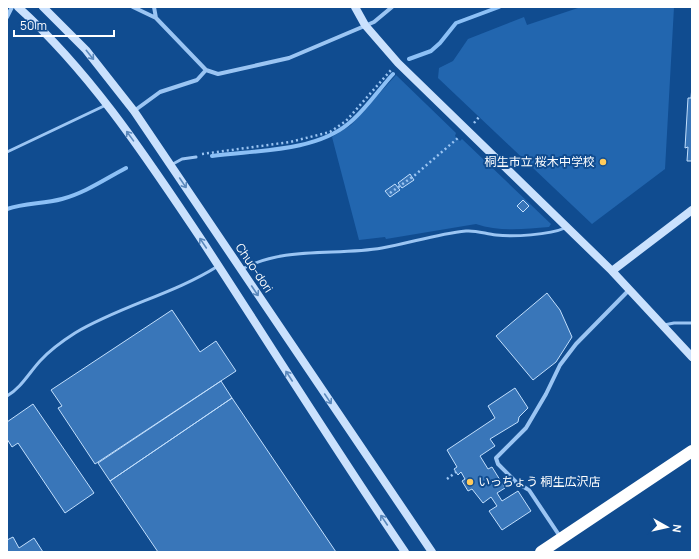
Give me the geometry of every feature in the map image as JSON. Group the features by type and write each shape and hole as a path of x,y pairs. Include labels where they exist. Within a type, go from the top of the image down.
{"highway":[{"path":"541,552 692,451"}],"street":[{"path":"7,17 12,7"},
{"path":"18,7 66,54 107,104 147,158 405,552"},
{"name":"Chuo-dori","path":"43,7 86,50 134,111 432,552"},
{"path":"134,7 156,18 206,70 218,74 289,58 378,19 392,7"},
{"path":"154,7 156,18"},
{"path":"355,7 365,25 398,63 612,271 692,357"},
{"path":"134,111 160,92 197,80 206,70"},
{"path":"612,271 692,210"},
{"path":"562,538 529,490 517,483 498,464 496,458 526,428 560,365 576,344 629,290"}],"lane":[{"path":"7,152 97,111 107,104"},
{"path":"171,165 182,159 196,156"},
{"path":"241,270 256,262 278,256 357,252 465,231 508,236 556,231 566,227"},
{"path":"7,396 17,389 41,360 75,333 121,310 203,275 218,266"},
{"path":"662,326 674,323 692,323"}],"path":[{"path":"196,156 206,152 290,142 330,132 346,121 398,63"},
{"path":"472,124 479,117"},
{"path":"390,193 415,175 458,138"},
{"path":"447,479 456,472"}],"shaded area":[{"name":"桐生市立 桜木中学校","path":"581,7 674,7 665,169 592,224 438,78 439,68 453,61 468,39 524,17 527,25"},
{"path":"396,75 456,133 455,136 460,141 462,139 551,224 549,227 503,229 485,227 476,224 386,239 385,237 359,240 332,137 351,125"}],"building":[{"path":"692,86 692,161 687,161 688,147 685,148 688,98 691,98"},
{"path":"410,174 414,180 402,188 398,183"},
{"path":"395,184 400,190 390,197 385,191"},
{"path":"523,200 529,206 523,212 517,206"},
{"path":"547,293 560,310 572,337 556,362 533,380 496,336"},
{"path":"172,310 200,352 216,341 236,371 95,464 58,408 62,406 51,390"},
{"path":"221,381 232,398 110,481 98,463"},
{"path":"515,388 528,408 519,417 518,422 490,439 495,446 480,456 488,469 492,467 505,488 497,493 502,501 518,491 531,511 502,530 489,511 497,506 491,497 483,503 472,489 468,491 462,481 465,479 461,472 458,475 454,469 457,467 447,450 495,418 488,406"},
{"path":"232,398 336,552 158,552 110,481"},
{"path":"33,404 94,493 65,513 18,443 12,447 7,439 7,422"},
{"path":"13,537 19,548 34,538 43,552 7,552 7,540"}],"waterway":[{"path":"409,59 431,51 440,43 456,23 499,7"},
{"path":"212,156 265,151 301,145 334,133 360,114 393,74"},
{"path":"7,209 55,201 70,196 87,189 126,168"}],"place":[{"name":"桐生市立 桜木中学校","path":"603,162"},
{"name":"いっちょう 桐生広沢店","path":"470,482"}]}
